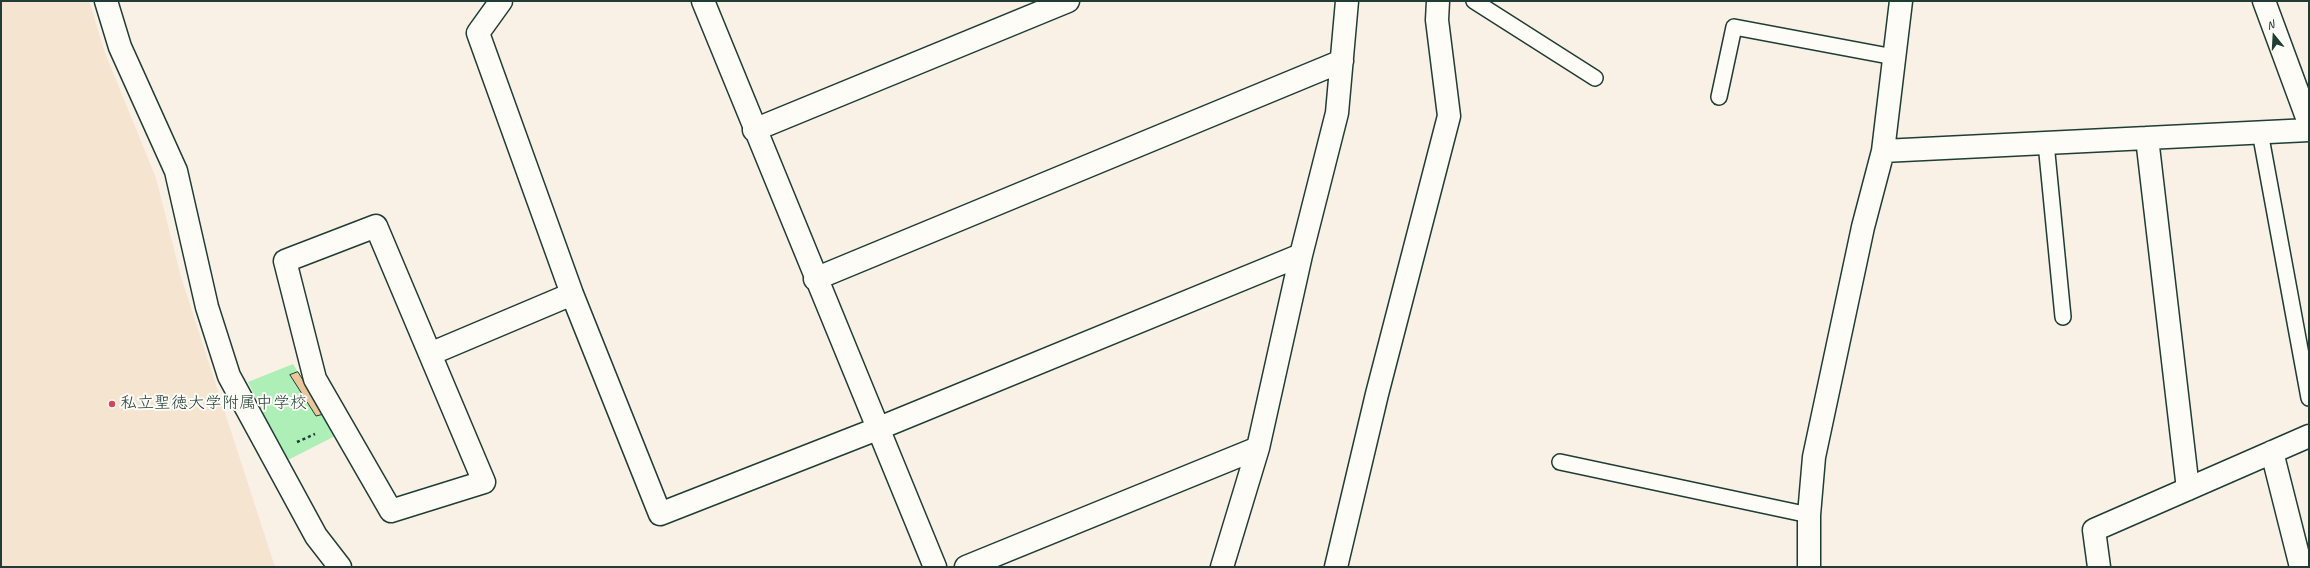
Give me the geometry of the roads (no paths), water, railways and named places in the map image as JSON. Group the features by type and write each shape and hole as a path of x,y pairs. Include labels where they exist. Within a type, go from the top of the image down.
{"street":[{"path":"106,1 120,47 176,171 207,307 229,376 316,536 340,567"},
{"path":"501,1 478,33 572,294 660,514 877,429 1301,255"},
{"path":"703,1 815,279 935,567"},
{"path":"754,130 1068,1"},
{"path":"1222,567 1258,448 1301,255 1337,113 1347,1"},
{"path":"1336,567 1377,394 1449,116 1437,20 1438,1"},
{"path":"1809,567 1809,515 1814,457 1863,227 1883,151 1901,1"},
{"path":"2264,1 2309,123"},
{"path":"815,279 1342,61"},
{"path":"1883,151 2309,130"},
{"path":"2147,138 2188,490"},
{"path":"376,226 430,354 484,482 391,511 315,378 285,261 376,226"},
{"path":"430,354 572,294"},
{"path":"2098,567 2094,530 2309,436"},
{"path":"966,567 1258,448"},
{"path":"2272,452 2301,567"}],"lane":[{"path":"1474,1 1595,78"},
{"path":"1719,97 1734,27 1894,57"},
{"path":"2260,132 2309,398"},
{"path":"2046,143 2063,317"},
{"path":"1560,462 1809,515"}],"place":[{"name":"私立聖徳大学附属中学校","path":"112,404"}]}
